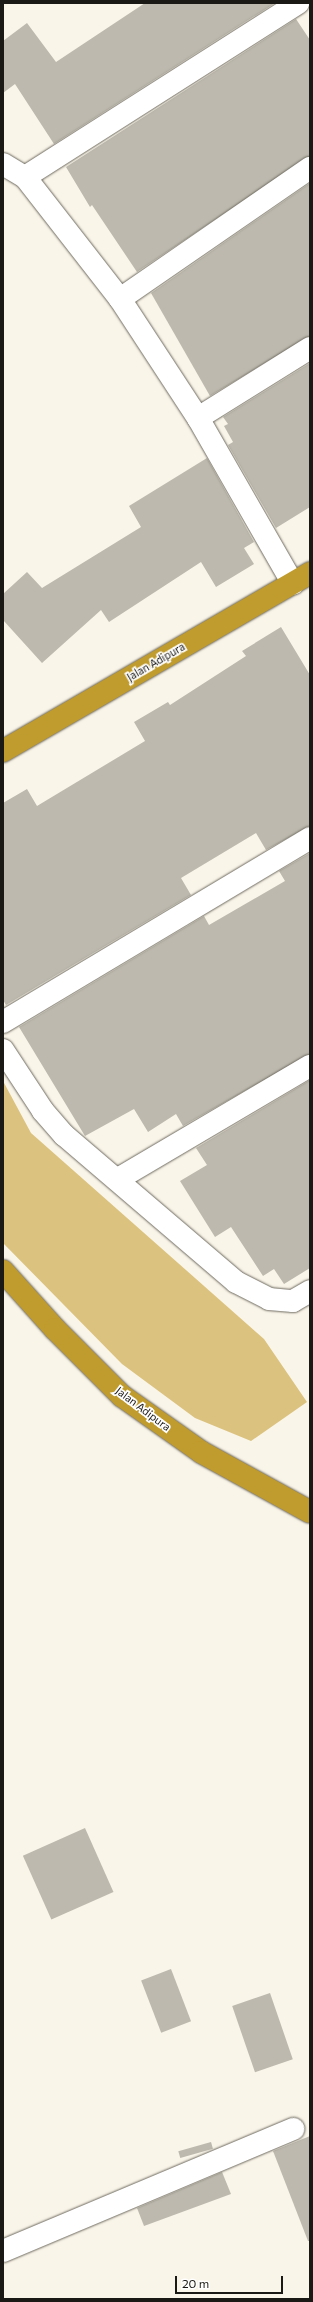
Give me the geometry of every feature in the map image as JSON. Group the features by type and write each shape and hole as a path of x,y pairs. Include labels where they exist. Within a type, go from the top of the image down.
{"highway":[{"name":"Jalan Adipura","path":"3,751 301,579"},
{"name":"Jalan Adipura","path":"3,1271 55,1329 122,1396 201,1452 310,1512"}],"street":[{"path":"25,177 298,3"},
{"path":"3,164 25,177 120,299 301,579"},
{"path":"120,299 310,168"},
{"path":"198,418 310,348"},
{"path":"3,1022 310,838"},
{"path":"3,1050 43,1112 64,1136 118,1179 236,1282 269,1299 293,1301 310,1291"},
{"path":"118,1179 310,1066"},
{"path":"3,2251 293,2129"}],"shaded area":[{"path":"3,1081 31,1133 264,1339 307,1402 251,1441 195,1418 122,1364 3,1243"}],"building":[{"path":"145,3 275,3 54,144 15,84 3,93 3,41 27,23 56,62"},
{"path":"296,19 310,40 310,156 137,272 92,205 90,207 66,167"},
{"path":"310,183 310,336 210,396 151,293"},
{"path":"310,363 310,507 276,528 228,445 233,442 224,426 228,424 223,417"},
{"path":"207,458 254,542 244,548 254,564 216,587 201,562 109,622 101,610 42,663 3,620 3,594 27,572 42,588 141,527 129,506"},
{"path":"281,627 310,675 310,826 266,850 256,833 181,878 191,895 6,1005 3,1000 3,803 27,789 37,806 145,741 134,722 168,702 170,705 246,656 242,651"},
{"path":"310,853 310,1054 183,1126 176,1114 148,1132 134,1109 85,1136 19,1027 204,916 209,925 285,881 279,871"},
{"path":"310,1080 310,1268 284,1284 274,1269 263,1276 231,1227 215,1237 180,1181 207,1165 196,1148"},
{"path":"85,1828 113,1892 51,1920 23,1856"},
{"path":"171,1969 191,2021 161,2033 141,1980"},
{"path":"270,1993 293,2059 255,2072 232,2006"},
{"path":"310,2136 310,2241 308,2241 273,2151"},
{"path":"211,2142 213,2149 180,2158 178,2151"},
{"path":"222,2172 231,2194 144,2226 137,2208"}]}
